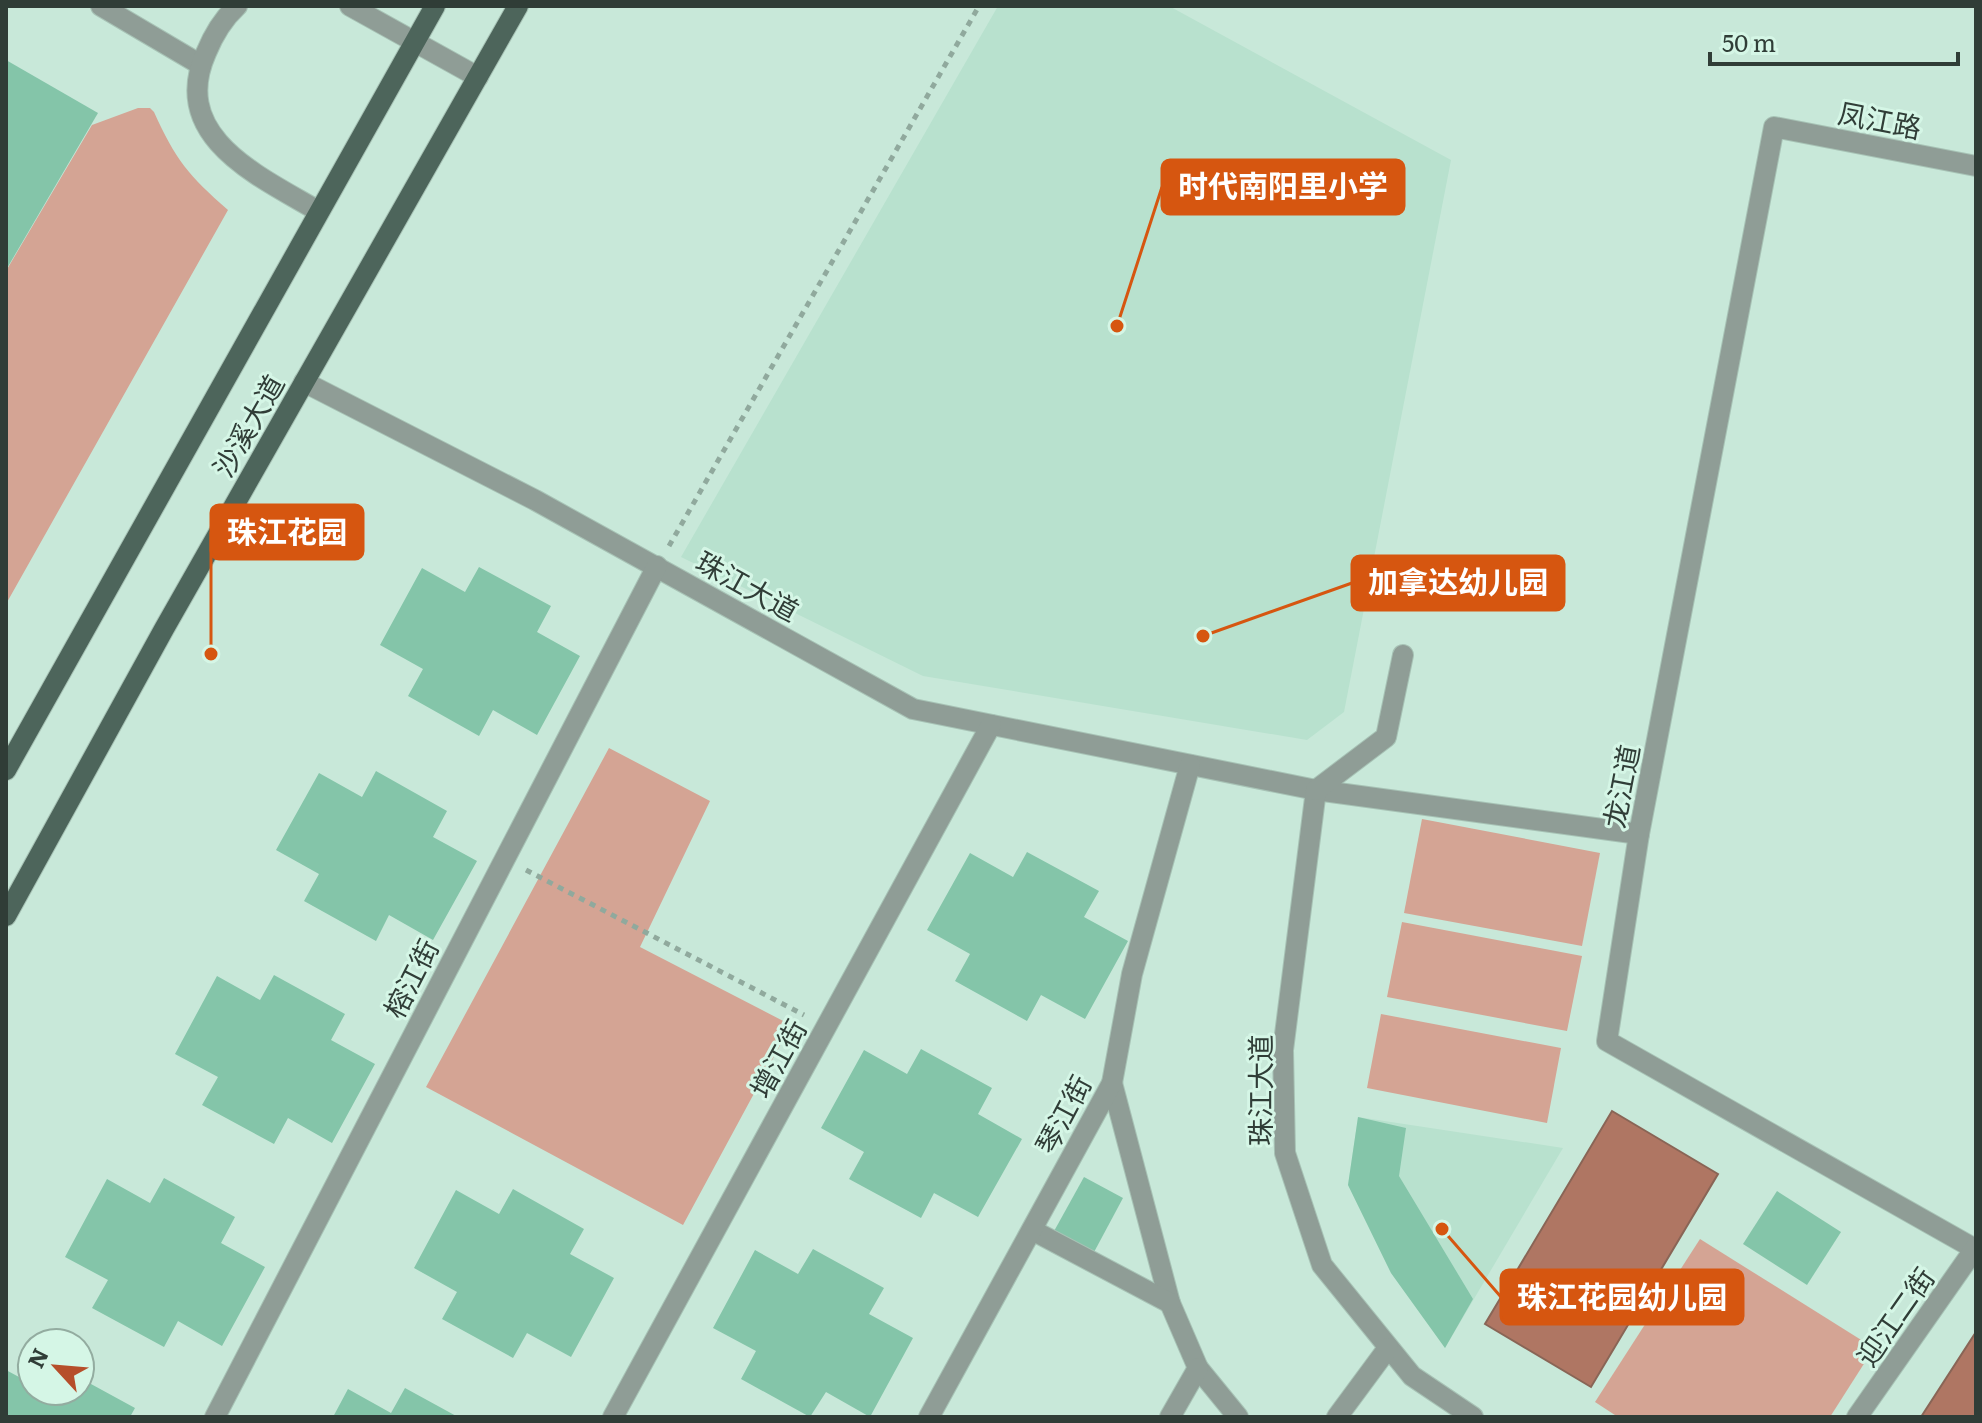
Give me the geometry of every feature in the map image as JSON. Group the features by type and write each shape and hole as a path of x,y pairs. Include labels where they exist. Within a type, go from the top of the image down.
{"main road":[{"name":"沙溪大道","path":"6,770 435,6"},
{"name":"沙溪大道","path":"6,916 518,6"}],"street":[{"path":"101,6 201,65"},
{"path":"350,6 478,77"},
{"path":"232,7 201,65 196,86 198,107 217,140 248,169 318,211"},
{"name":"凤江路","path":"1774,127 1976,166"},
{"name":"龙江道","path":"1774,127 1639,834 1607,1041 1975,1248"},
{"name":"珠江大道","path":"304,382 657,566 913,709 1316,790 1639,834"},
{"name":"榕江街","path":"215,1417 657,566"},
{"path":"1316,790 1386,737 1403,655"},
{"name":"增江街","path":"613,1417 991,725"},
{"name":"琴江街","path":"929,1417 1112,1083 1132,974 1190,765"},
{"name":"珠江大道","path":"1316,790 1283,1050 1285,1153 1322,1265 1412,1376 1473,1417"},
{"path":"1112,1083 1170,1303 1198,1368 1238,1417"},
{"path":"1032,1230 1170,1303"},
{"name":"迎江二街","path":"1857,1417 1975,1248"},
{"path":"1337,1417 1388,1348"},
{"path":"1170,1417 1198,1368"}],"path":[{"path":"657,566 979,6"},
{"path":"503,859 827,1026"}],"shaded area":[{"path":"998,6 1169,6 1451,160 1344,712 1307,740 923,676 681,557"},
{"path":"138,108 150,108 154,112 184,166 228,210 6,604 6,271 92,125"},
{"path":"609,748 710,801 640,947 791,1025 683,1225 426,1087"},
{"path":"1422,819 1600,853 1582,946 1404,913"},
{"path":"1402,922 1582,956 1567,1031 1387,997"},
{"path":"1381,1014 1561,1048 1547,1123 1367,1088"},
{"path":"1612,1111 1718,1174 1591,1387 1485,1324"},
{"path":"1358,1117 1563,1148 1445,1348 1391,1273 1348,1185"},
{"path":"1700,1239 1874,1348 1830,1417 1618,1417 1595,1402"},
{"path":"1976,1332 1976,1417 1921,1417"}],"building":[{"path":"6,60 98,113 6,270"},
{"path":"479,567 551,606 537,632 580,656 537,735 493,710 479,736 408,696 423,669 380,645 422,568 465,592"},
{"path":"376,771 447,811 433,837 477,861 433,940 389,915 376,941 304,901 319,874 276,850 319,773 362,797"},
{"path":"1027,852 1099,891 1084,917 1128,941 1085,1019 1041,995 1027,1021 955,981 970,954 927,930 970,853 1013,877"},
{"path":"274,975 345,1014 331,1040 375,1064 332,1143 288,1118 274,1144 202,1105 218,1077 175,1054 217,976 260,1000"},
{"path":"921,1049 992,1088 978,1114 1022,1139 978,1217 934,1193 921,1218 849,1179 864,1152 821,1128 864,1050 907,1074"},
{"path":"1358,1117 1406,1128 1399,1176 1473,1299 1445,1348 1391,1273 1348,1185"},
{"path":"1084,1177 1123,1198 1093,1254 1053,1233"},
{"path":"164,1178 235,1217 221,1243 265,1267 222,1346 178,1321 164,1347 92,1308 108,1280 65,1257 107,1179 150,1203"},
{"path":"513,1189 584,1229 570,1254 614,1278 571,1357 527,1333 513,1358 442,1319 457,1292 414,1268 456,1190 499,1214"},
{"path":"1777,1191 1841,1232 1807,1285 1743,1244"},
{"path":"813,1249 884,1288 869,1314 913,1338 870,1417 826,1392 810,1417 741,1379 756,1351 713,1328 755,1250 798,1274"},
{"path":"6,1370 16,1375 16,1407 96,1407 96,1387 135,1408 130,1417 6,1417"},
{"path":"405,1388 458,1417 333,1417 348,1389 391,1413"}],"place":[{"name":"时代南阳里小学","path":"1117,326"},
{"name":"加拿达幼儿园","path":"1203,636"},
{"name":"珠江花园","path":"211,654"},
{"name":"珠江花园幼儿园","path":"1442,1229"}]}
